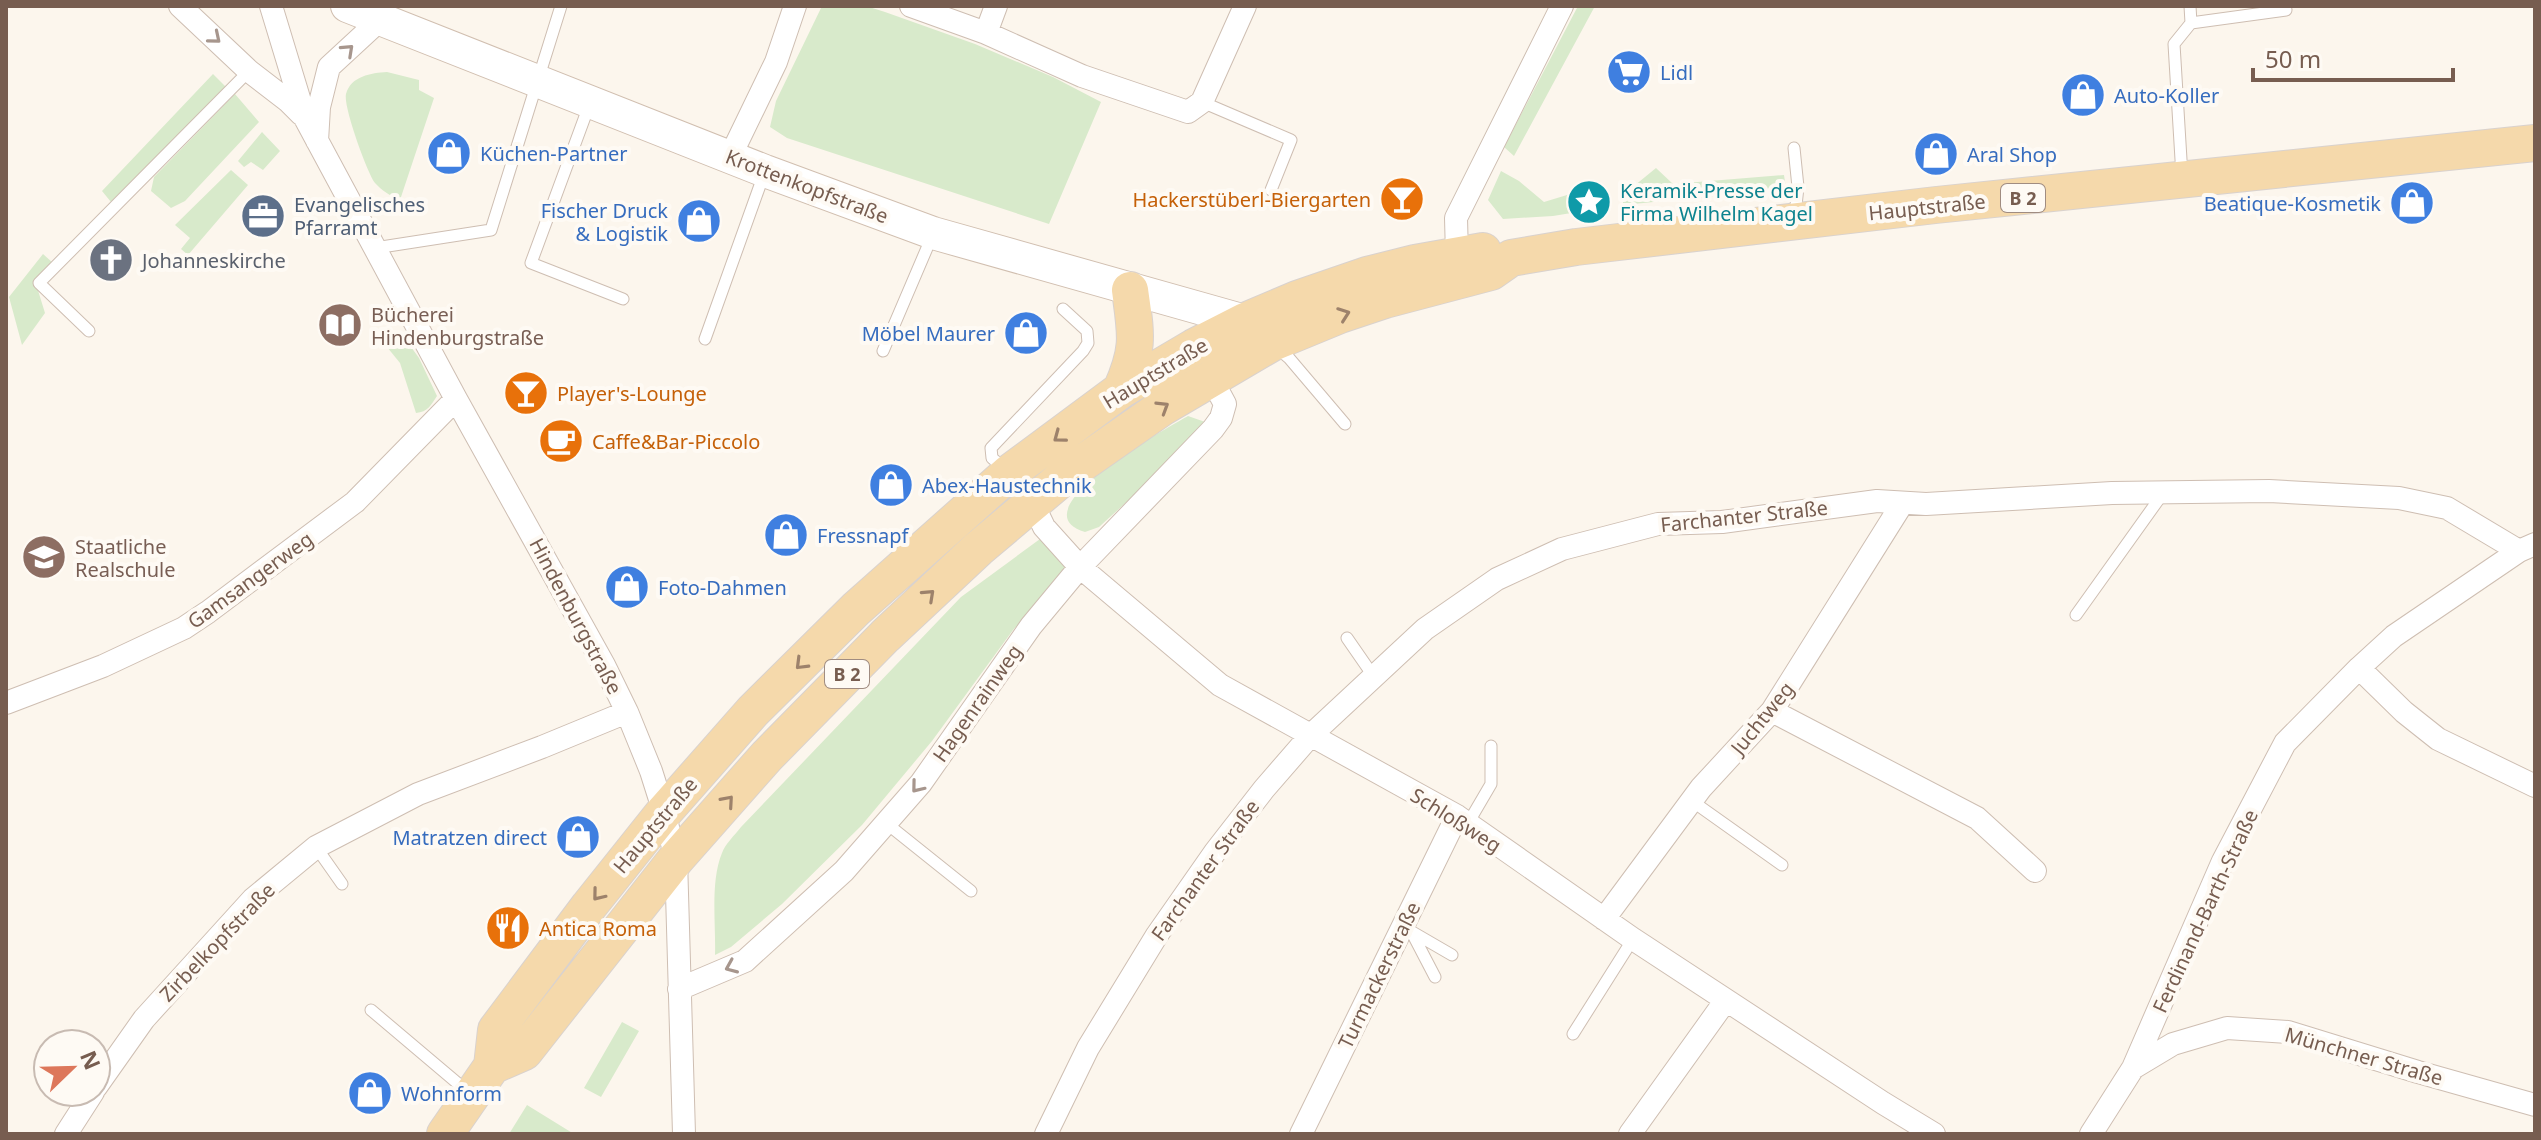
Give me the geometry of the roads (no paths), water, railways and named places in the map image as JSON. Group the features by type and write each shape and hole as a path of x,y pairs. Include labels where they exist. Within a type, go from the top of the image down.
{"main road":[{"name":"Hauptstraße","path":"492,1066 524,1052 676,859 767,756 885,636 1032,502 1113,439 1211,378 1297,299 1367,275 1486,251 1511,258 1576,247 1795,222 2535,143"},
{"name":"Hauptstraße","path":"445,1134 492,1066 496,1030 664,812 753,711 856,609 1009,473 1121,390 1194,347 1340,315 1491,272 1511,258"},
{"path":"1121,390 1135,355 1136,333 1130,290"},
{"name":"B 2","path":"856,609 885,636"}],"street":[{"name":"Hindenburgstraße","path":"180,6 305,118"},
{"name":"Hindenburgstraße","path":"271,6 305,118 627,712 664,812 676,859 684,1134"},
{"name":"Krottenkopfstraße","path":"347,6 765,171 933,233 1130,290 1258,332"},
{"path":"730,157 776,62 795,6"},
{"path":"911,6 986,33 1082,76 1188,112 1202,102 1245,6"},
{"path":"986,33 996,6"},
{"path":"1457,255 1456,218 1562,6"},
{"path":"317,142 319,107 329,67 381,19"},
{"name":"Hagenrainweg","path":"679,989 745,961 844,871 921,783 1031,626 1080,567 1221,418 1225,404 1211,378"},
{"name":"Gamsangerweg","path":"6,703 103,666 184,628 208,612 355,502 456,399"},
{"name":"Schloßweg","path":"1009,473 1032,502 1044,527 1080,567 1220,685 1462,821 1633,939 1934,1134"},
{"name":"Farchanter Straße","path":"1046,1134 1088,1048 1157,935 1235,827 1310,736 1425,629 1497,579 1562,549 1658,524 1722,522 1877,501 1956,503 2029,496 2269,491 2399,498 2447,508 2527,547"},
{"name":"Juchtweg","path":"1604,919 1692,801 1772,711 1902,504"},
{"name":"Ferdinand-Barth-Straße","path":"2133,1068 2223,861 2285,743 2394,636 2527,547"},
{"path":"2359,668 2404,712 2438,739 2535,786"},
{"path":"1772,711 1977,818 2035,871"},
{"name":"Zirbelkopfstraße","path":"112,1064 144,1019 253,899 316,847 418,794 627,712"},
{"name":"Turmackerstraße","path":"1301,1134 1462,821"},
{"path":"1630,1134 1726,1000"},
{"name":"Münchner Straße","path":"2091,1134 2133,1068 2173,1044 2227,1028 2288,1032 2535,1105"},
{"name":"Zirbelkopfstraße","path":"66,1134 83,1108"}],"lane":[{"path":"375,248 491,230 561,6"},
{"path":"2182,181 2174,44 2191,23 2190,6"},
{"path":"2191,23 2286,10 2285,6"},
{"path":"89,331 39,283 249,71"},
{"path":"590,102 531,263 623,299"},
{"path":"1202,102 1291,140 1271,190"},
{"path":"1794,148 1798,187 1795,222"},
{"path":"705,339 765,171"},
{"path":"883,351 933,233"},
{"path":"1009,473 992,458 991,448 1088,343 1087,331 1063,309"},
{"path":"1258,332 1289,358 1345,424"},
{"path":"2076,615 2165,492"},
{"path":"1347,638 1374,677"},
{"path":"1462,821 1491,784 1491,746"},
{"path":"1692,801 1782,865"},
{"path":"886,823 971,891"},
{"path":"316,847 342,884"},
{"path":"1406,928 1452,955"},
{"path":"1406,928 1435,977"},
{"path":"1573,1034 1633,939"},
{"path":"371,1010 471,1095"}],"place":[{"name":"Lidl","path":"1629,72"},
{"name":"Auto-Koller","path":"2083,95"},
{"name":"Küchen-Partner","path":"449,153"},
{"name":"Aral Shop","path":"1936,154"},
{"name":"Hackerstüberl-Biergarten","path":"1402,199"},
{"name":"Keramik-Presse der Firma Wilhelm Kagel","path":"1589,202"},
{"name":"Beatique-Kosmetik","path":"2412,203"},
{"name":"Evangelisches Pfarramt","path":"263,216"},
{"name":"Fischer Druck & Logistik","path":"699,221"},
{"name":"Johanneskirche","path":"111,260"},
{"name":"Bücherei Hindenburgstraße","path":"340,325"},
{"name":"Möbel Maurer","path":"1026,333"},
{"name":"Player's-Lounge","path":"526,393"},
{"name":"Caffe&Bar-Piccolo","path":"561,441"},
{"name":"Abex-Haustechnik","path":"891,485"},
{"name":"Fressnapf","path":"786,535"},
{"name":"Staatliche Realschule","path":"44,557"},
{"name":"Foto-Dahmen","path":"627,587"},
{"name":"Matratzen direct","path":"578,837"},
{"name":"Antica Roma","path":"508,928"},
{"name":"Wohnform","path":"370,1093"}]}
